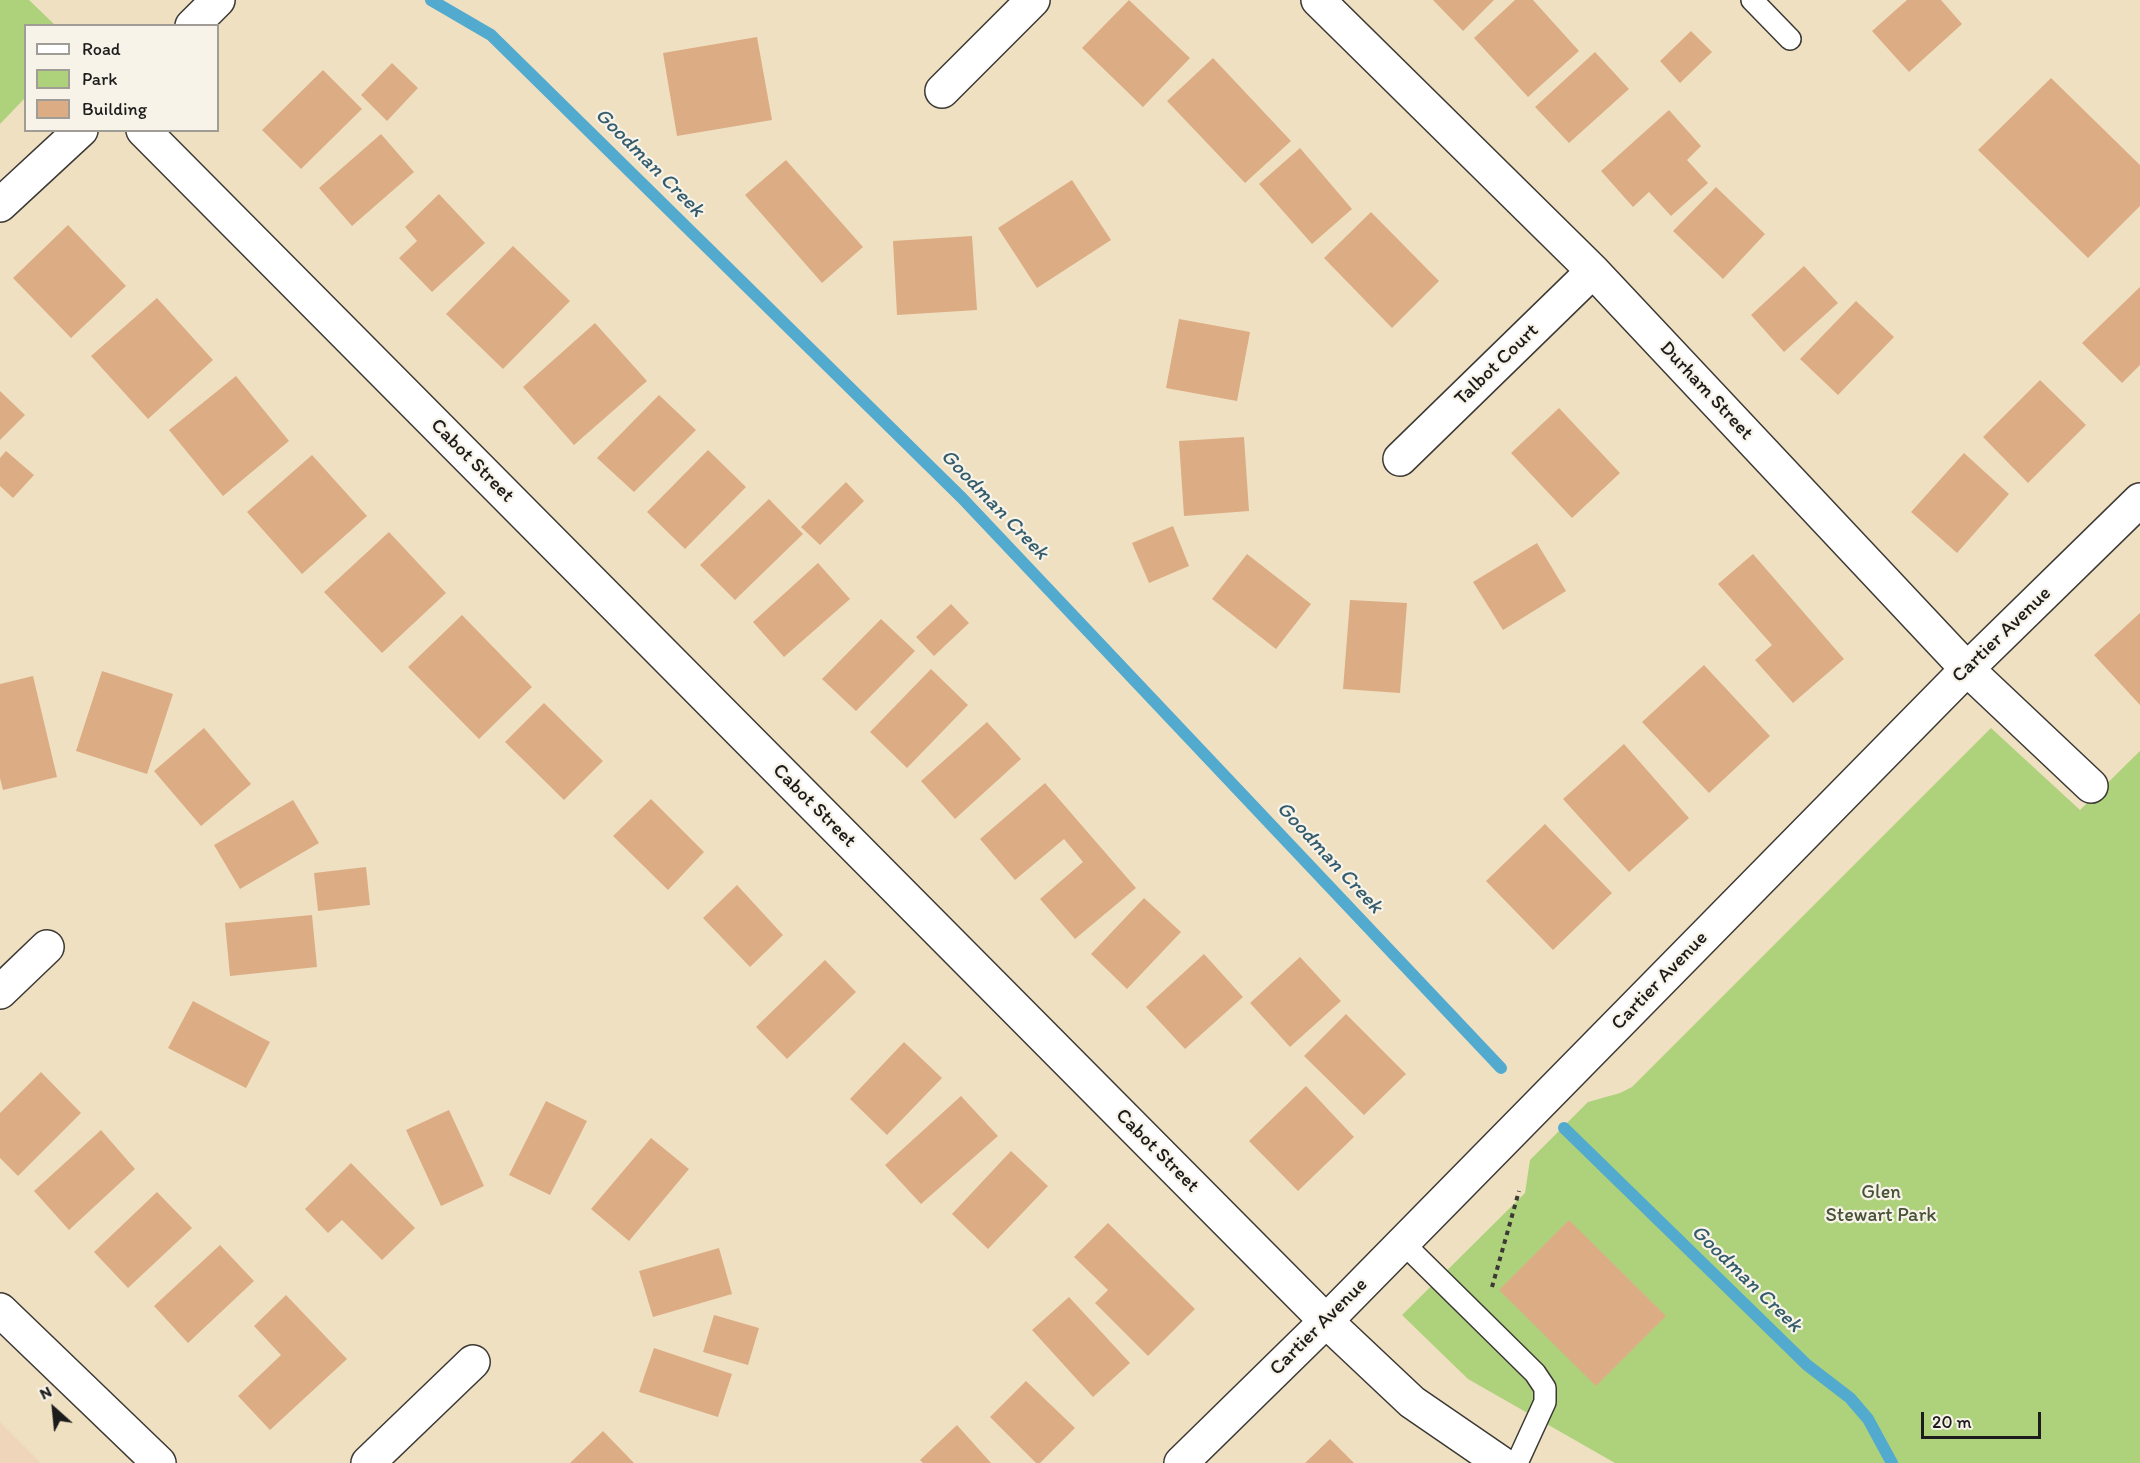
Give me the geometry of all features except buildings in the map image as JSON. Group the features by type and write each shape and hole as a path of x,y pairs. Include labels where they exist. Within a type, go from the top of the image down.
{"street":[{"path":"194,24 218,0"},
{"path":"942,91 1033,0"},
{"name":"Durham Street","path":"1318,0 1593,271 1967,669 2091,786"},
{"path":"0,205 79,132"},
{"name":"Cabot Street","path":"145,132 1326,1321 1412,1402 1501,1463"},
{"name":"Talbot Court","path":"1401,459 1593,271"},
{"name":"Cartier Avenue","path":"1181,1463 1326,1321 1967,669 2140,500"},
{"path":"0,992 47,947"},
{"path":"0,1310 159,1463"},
{"path":"368,1463 473,1362"}],"lane":[{"path":"1752,0 1790,39"},
{"path":"1403,1243 1535,1373 1545,1388 1545,1402 1517,1463"}],"path":[{"path":"1491,1294 1519,1191"}],"shaded area":[{"path":"0,1422 41,1463 0,1463"}],"green space":[{"path":"0,0 29,0 54,24 24,24 24,99 0,124"},
{"name":"Glen Stewart Park","path":"1991,728 2080,810 2140,751 2140,1463 1615,1463 1468,1379 1402,1315 1525,1193 1530,1160 1588,1102 1620,1093 1632,1087"}],"waterway":[{"name":"Goodman Creek","path":"431,0 491,35 962,498 1501,1068"},
{"name":"Goodman Creek","path":"1564,1128 1807,1365 1850,1398 1868,1419 1892,1463"}]}
